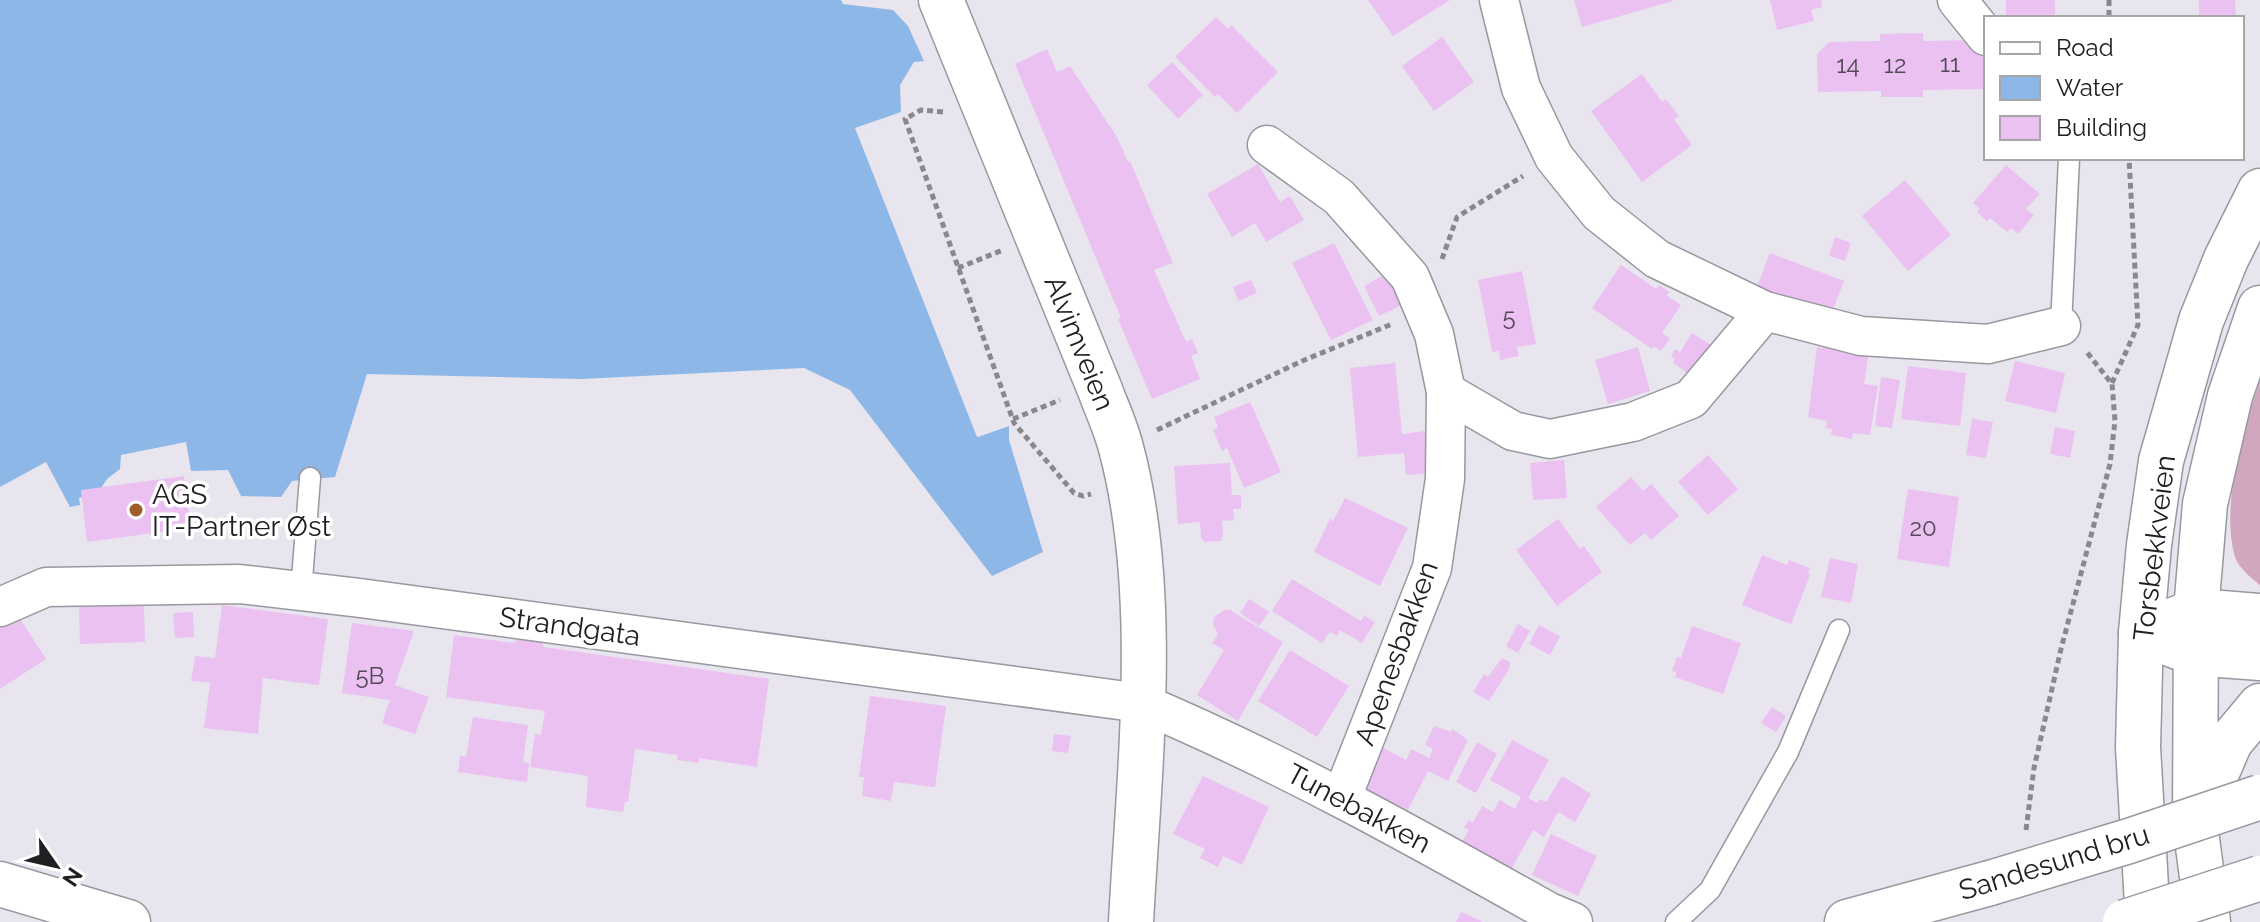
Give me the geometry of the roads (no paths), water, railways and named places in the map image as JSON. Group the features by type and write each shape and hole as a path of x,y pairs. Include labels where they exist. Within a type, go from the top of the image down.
{"main road":[{"name":"Alvimveien","path":"941,0 1121,446 1133,503 1143,627 1131,922"},
{"name":"Torsbekkveien","path":"2148,922 2138,747 2141,633 2161,461 2201,321 2226,259 2260,191"},
{"name":"Torsbekkveien","path":"2208,922 2195,824 2195,632 2205,504 2230,396 2260,308"},
{"path":"2141,633 2195,632 2260,616"},
{"path":"2195,632 2260,658"},
{"path":"2195,824 2230,742 2260,706"},
{"name":"Sandesund bru","path":"1847,922 2129,841 2260,797"},
{"path":"2125,922 2260,878"},
{"path":"0,884 128,922"}],"street":[{"path":"1499,0 1521,88 1554,157 1599,213 1657,259 1765,311 1861,336 1988,344 2061,326"},
{"path":"1957,0 1984,34"},
{"name":"Apenesbakken","path":"1267,145 1339,197 1410,277 1434,334 1446,392 1445,479 1432,568 1342,797"},
{"path":"1446,392 1513,431 1550,439 1633,422 1691,399 1765,311"},
{"name":"Strandgata","path":"0,607 46,587 239,584 1141,703"},
{"name":"Tunebakken","path":"1141,703 1249,750 1342,797 1549,912 1573,922"}],"lane":[{"path":"2061,326 2069,160"},
{"path":"301,592 310,478"},
{"path":"1676,922 1710,890 1788,752 1839,630"}],"water":[{"path":"0,0 841,0 843,4 893,10 908,26 924,61 914,62 900,85 901,113 856,128 978,437 1009,426 1009,440 1043,552 992,576 850,390 804,368 581,379 367,374 335,477 292,481 281,497 241,496 228,470 191,471 186,442 121,455 120,469 107,479 99,491 79,498 80,505 70,507 46,462 0,487"}],"place":[{"name":"AGS IT-Partner Øst","path":"136,510"}]}
